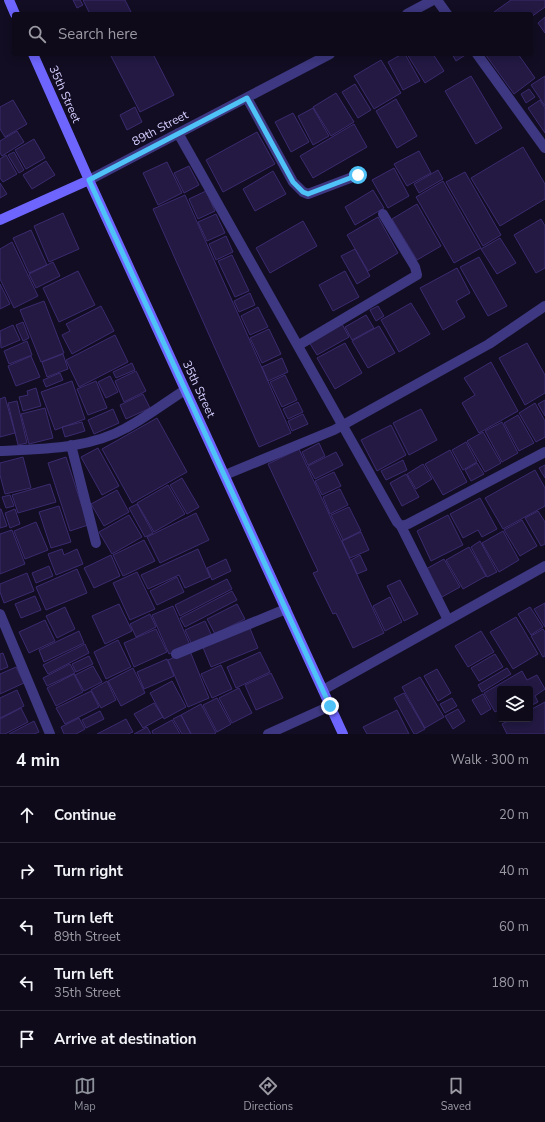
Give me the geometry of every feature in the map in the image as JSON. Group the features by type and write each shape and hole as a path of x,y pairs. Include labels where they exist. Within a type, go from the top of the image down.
{"main road":[{"path":"9,0 14,12"},
{"name":"35th Street","path":"34,56 89,180 343,734"},
{"name":"89th Street","path":"0,220 89,180"}],"street":[{"path":"411,12 431,1 445,12"},
{"name":"89th Street","path":"89,180 326,56"},
{"path":"478,56 545,148"},
{"path":"247,98 293,182 303,192 308,194 358,175"},
{"path":"178,133 299,345 397,522 401,526 448,620"},
{"path":"299,345 416,275 415,267 382,214"},
{"path":"225,475 344,425 489,344 545,306"},
{"path":"0,451 35,450 94,441 126,429 185,390"},
{"path":"71,445 96,543"},
{"path":"401,526 408,524 545,452"},
{"path":"323,690 545,566"},
{"path":"176,654 286,608"},
{"path":"0,614 50,734"},
{"path":"268,734 330,706"}],"building":[{"path":"73,0 80,0 83,5 77,8"},
{"path":"83,0 125,0 131,12 89,12"},
{"path":"511,0 545,0 545,7 533,16 533,12 494,12"},
{"path":"545,17 545,33 538,23"},
{"path":"111,56 154,56 174,95 140,112"},
{"path":"398,56 406,56 420,81 403,90 388,62"},
{"path":"408,56 434,56 444,71 425,83"},
{"path":"453,56 464,56 456,61"},
{"path":"486,56 519,56 535,78 514,94"},
{"path":"381,60 401,93 374,109 354,76"},
{"path":"471,76 502,128 476,144 445,91"},
{"path":"545,76 545,106 531,85"},
{"path":"355,84 371,110 358,118 342,92"},
{"path":"529,89 535,97 526,103 521,94"},
{"path":"336,93 354,122 331,136 313,107"},
{"path":"396,99 417,136 397,148 376,111"},
{"path":"13,100 27,124 5,137 0,129 0,107"},
{"path":"540,100 545,108 545,133 528,108"},
{"path":"135,107 142,122 127,130 120,115"},
{"path":"313,108 329,136 313,145 298,116"},
{"path":"293,113 309,142 291,152 275,122"},
{"path":"354,124 367,147 313,178 300,156"},
{"path":"17,131 24,142 2,156 0,153 0,141"},
{"path":"257,132 275,164 223,192 206,160"},
{"path":"34,139 45,158 26,169 15,150"},
{"path":"523,147 545,184 545,199 500,226 471,178"},
{"path":"419,151 431,173 407,186 394,164"},
{"path":"14,152 24,170 19,173 8,155"},
{"path":"6,155 17,174 3,182 0,178 0,159"},
{"path":"46,161 55,175 32,189 23,175"},
{"path":"167,162 182,193 158,205 143,173"},
{"path":"189,166 199,185 184,193 174,173"},
{"path":"394,168 409,196 388,208 372,180"},
{"path":"438,170 443,179 419,193 414,184"},
{"path":"273,171 286,194 255,211 243,189"},
{"path":"465,172 501,235 483,246 446,182"},
{"path":"443,181 481,248 454,263 416,197"},
{"path":"0,183 7,194 0,198"},
{"path":"373,190 384,208 355,225 345,207"},
{"path":"206,191 215,211 198,219 189,199"},
{"path":"185,195 291,433 259,447 153,209"},
{"path":"417,204 441,246 417,260 392,219"},
{"path":"63,213 79,249 49,262 34,226"},
{"path":"216,214 225,233 207,241 198,222"},
{"path":"378,217 398,253 368,271 347,235"},
{"path":"541,219 545,226 545,268 536,273 514,235"},
{"path":"303,221 317,246 270,273 256,248"},
{"path":"31,230 47,265 29,273 13,238"},
{"path":"226,236 233,252 216,260 209,244"},
{"path":"500,238 516,263 497,274 481,249"},
{"path":"12,242 38,296 14,308 0,279 0,249"},
{"path":"355,249 370,276 357,284 341,256"},
{"path":"232,255 249,291 235,297 218,261"},
{"path":"479,257 507,306 488,316 460,267"},
{"path":"53,262 60,276 36,288 29,274"},
{"path":"457,268 470,293 456,301 465,317 443,330 420,288"},
{"path":"78,271 95,305 59,322 43,288"},
{"path":"345,271 359,297 333,311 319,285"},
{"path":"0,284 10,304 0,309"},
{"path":"250,293 255,305 239,312 234,301"},
{"path":"44,301 64,353 41,362 20,310"},
{"path":"411,303 430,334 399,352 381,320"},
{"path":"101,306 114,331 72,354 62,335 70,331 66,324"},
{"path":"378,306 384,316 376,321 370,310"},
{"path":"258,307 268,327 250,335 241,316"},
{"path":"366,315 374,328 352,340 345,327"},
{"path":"23,322 29,338 23,341 16,325"},
{"path":"342,324 349,337 317,355 309,342"},
{"path":"13,325 20,340 1,348 0,331"},
{"path":"379,326 395,353 368,368 352,341"},
{"path":"269,329 281,354 262,363 250,338"},
{"path":"115,335 128,362 79,387 66,360"},
{"path":"27,341 32,355 9,364 4,351"},
{"path":"345,343 362,373 335,389 317,358"},
{"path":"527,343 545,375 545,393 525,405 499,358"},
{"path":"63,354 68,369 47,377 42,362"},
{"path":"31,356 40,377 16,386 8,366"},
{"path":"282,358 288,372 268,381 262,367"},
{"path":"491,362 518,411 479,433 462,403 475,395 464,378"},
{"path":"132,363 135,370 116,378 113,372"},
{"path":"136,371 146,391 124,402 115,381"},
{"path":"60,373 63,380 46,387 43,380"},
{"path":"285,375 297,400 282,407 270,382"},
{"path":"110,376 118,392 106,398 98,382"},
{"path":"72,381 85,419 55,430 41,392"},
{"path":"96,381 107,408 88,415 77,389"},
{"path":"36,388 41,406 23,411 19,397 28,395 27,391"},
{"path":"143,394 150,408 126,419 120,405"},
{"path":"5,397 15,433 0,437 0,399"},
{"path":"545,400 545,416 538,404"},
{"path":"17,401 27,443 18,445 8,403"},
{"path":"298,402 303,412 288,419 283,409"},
{"path":"535,403 545,421 545,437 536,442 519,413"},
{"path":"45,408 53,438 29,444 21,414"},
{"path":"113,409 119,423 94,434 88,420"},
{"path":"421,409 437,440 409,455 393,423"},
{"path":"303,414 308,424 292,431 288,421"},
{"path":"518,415 534,443 519,451 504,423"},
{"path":"157,418 187,472 132,503 102,449"},
{"path":"82,422 85,431 65,437 62,427"},
{"path":"502,422 518,453 502,462 485,431"},
{"path":"391,425 406,455 377,471 361,440"},
{"path":"483,432 501,463 485,472 467,441"},
{"path":"466,442 477,462 463,470 452,450"},
{"path":"319,443 325,456 308,465 302,452"},
{"path":"98,448 119,486 102,495 81,457"},
{"path":"299,449 384,633 353,648 336,613 333,614 313,573 318,571 268,464"},
{"path":"450,450 467,482 443,495 425,464"},
{"path":"336,452 343,465 315,479 308,466"},
{"path":"23,457 31,488 5,494 0,475 0,463"},
{"path":"66,457 88,525 70,531 48,463"},
{"path":"403,460 407,470 386,480 381,471"},
{"path":"477,463 484,474 471,481 465,470"},
{"path":"423,464 432,479 416,489 407,474"},
{"path":"545,465 545,478 539,468"},
{"path":"535,470 545,488 545,506 503,529 485,498"},
{"path":"334,472 341,486 322,495 315,481"},
{"path":"406,474 419,497 402,506 390,483"},
{"path":"182,478 199,507 187,514 170,485"},
{"path":"50,484 56,502 18,513 12,495"},
{"path":"168,485 185,514 154,532 137,503"},
{"path":"340,489 348,505 330,514 323,497"},
{"path":"117,490 129,512 104,526 91,504"},
{"path":"10,495 14,506 6,508 2,497"},
{"path":"480,498 497,529 482,537 478,530 463,538 450,514"},
{"path":"137,504 153,533 145,537 129,508"},
{"path":"59,506 71,542 51,548 39,512"},
{"path":"349,507 361,531 343,540 331,515"},
{"path":"0,509 7,526 0,528"},
{"path":"15,509 20,524 10,528 5,513"},
{"path":"538,511 545,522 545,544 541,546 525,518"},
{"path":"196,513 209,540 160,563 147,537"},
{"path":"129,515 142,537 112,554 99,532"},
{"path":"448,515 463,545 431,561 417,531"},
{"path":"522,520 537,546 520,556 504,530"},
{"path":"36,522 48,550 25,559 14,531"},
{"path":"12,530 25,564 0,574 0,534"},
{"path":"503,531 519,560 499,572 482,543"},
{"path":"361,532 369,550 350,558 342,541"},
{"path":"144,540 155,561 123,576 113,555"},
{"path":"480,541 497,572 487,577 471,547"},
{"path":"469,547 486,576 463,589 446,560"},
{"path":"62,549 64,555 77,549 83,564 56,575 48,554"},
{"path":"198,549 210,577 185,588 179,575 148,589 141,575"},
{"path":"111,555 120,576 94,588 84,568"},
{"path":"360,555 367,570 357,574 351,560"},
{"path":"226,559 231,571 212,580 207,568"},
{"path":"444,559 460,587 442,597 426,569"},
{"path":"49,566 53,576 36,583 32,573"},
{"path":"77,569 87,593 46,610 36,587"},
{"path":"137,572 155,609 130,620 113,583"},
{"path":"27,573 34,591 4,603 0,592 0,584"},
{"path":"177,577 184,592 157,605 150,591"},
{"path":"227,579 232,589 180,616 175,605"},
{"path":"400,580 418,614 404,621 387,586"},
{"path":"232,591 237,600 185,627 180,618"},
{"path":"35,596 41,610 21,618 15,604"},
{"path":"390,597 402,622 385,631 373,606"},
{"path":"545,603 545,627 534,609"},
{"path":"119,604 132,631 105,644 92,616"},
{"path":"237,604 245,619 215,634 207,619"},
{"path":"173,606 190,645 169,654 152,615"},
{"path":"65,607 75,629 57,638 46,616"},
{"path":"530,607 543,627 531,635 518,614"},
{"path":"150,614 156,627 136,637 130,624"},
{"path":"516,617 538,654 513,669 490,632"},
{"path":"45,620 55,641 29,653 19,632"},
{"path":"205,621 212,636 192,645 185,630"},
{"path":"249,626 258,648 211,667 202,645"},
{"path":"156,629 167,652 134,667 124,643"},
{"path":"543,629 545,632 545,656 543,657 531,636"},
{"path":"79,631 84,643 44,662 39,650"},
{"path":"481,631 494,652 468,667 455,646"},
{"path":"118,640 131,667 106,679 94,652"},
{"path":"85,644 89,653 48,674 43,665"},
{"path":"190,651 209,698 188,707 168,660"},
{"path":"260,652 270,672 236,688 227,667"},
{"path":"3,653 8,667 0,670 0,654"},
{"path":"495,654 503,667 479,681 471,668"},
{"path":"89,656 93,664 76,672 72,664"},
{"path":"167,659 174,676 144,689 137,672"},
{"path":"70,664 75,673 47,686 43,678"},
{"path":"221,665 232,689 212,698 201,674"},
{"path":"93,666 102,682 84,691 75,675"},
{"path":"16,667 24,683 0,694 0,674"},
{"path":"133,668 145,693 121,706 108,681"},
{"path":"507,668 511,674 482,692 478,685"},
{"path":"437,669 451,693 438,701 424,676"},
{"path":"522,671 527,680 537,675 545,689 535,696 538,702 533,704 533,686 497,686 497,711 495,712 484,693"},
{"path":"271,673 283,698 256,710 245,685"},
{"path":"74,674 83,692 56,706 47,688"},
{"path":"420,677 444,717 425,728 402,687"},
{"path":"107,681 116,700 101,708 91,690"},
{"path":"172,681 186,707 164,719 150,693"},
{"path":"239,688 252,713 232,723 219,698"},
{"path":"17,690 24,706 0,718 0,698"},
{"path":"91,691 99,707 65,724 56,708"},
{"path":"404,693 425,729 416,734 414,734 394,698"},
{"path":"483,694 491,709 481,715 472,700"},
{"path":"217,698 231,724 217,732 203,705"},
{"path":"452,698 457,706 445,713 440,704"},
{"path":"545,702 545,734 507,734 502,724 506,722 533,722 533,708"},
{"path":"154,703 163,717 143,728 134,714"},
{"path":"201,704 216,733 214,734 191,734 181,715"},
{"path":"21,708 28,722 5,734 0,734 0,719"},
{"path":"458,709 465,721 453,729 445,716"},
{"path":"397,710 409,734 367,734 363,727"},
{"path":"100,711 104,719 86,728 82,720"},
{"path":"181,715 191,734 182,734 173,719"},
{"path":"79,718 85,729 76,734 64,734 61,727"},
{"path":"126,719 133,732 128,734 97,734"},
{"path":"172,720 180,734 153,734 152,731"},
{"path":"34,721 39,732 34,734 9,734"},
{"path":"147,727 151,734 134,734"}],"route":[{"path":"330,706 89,180 247,98 293,182 303,192 308,194 358,175"}]}
